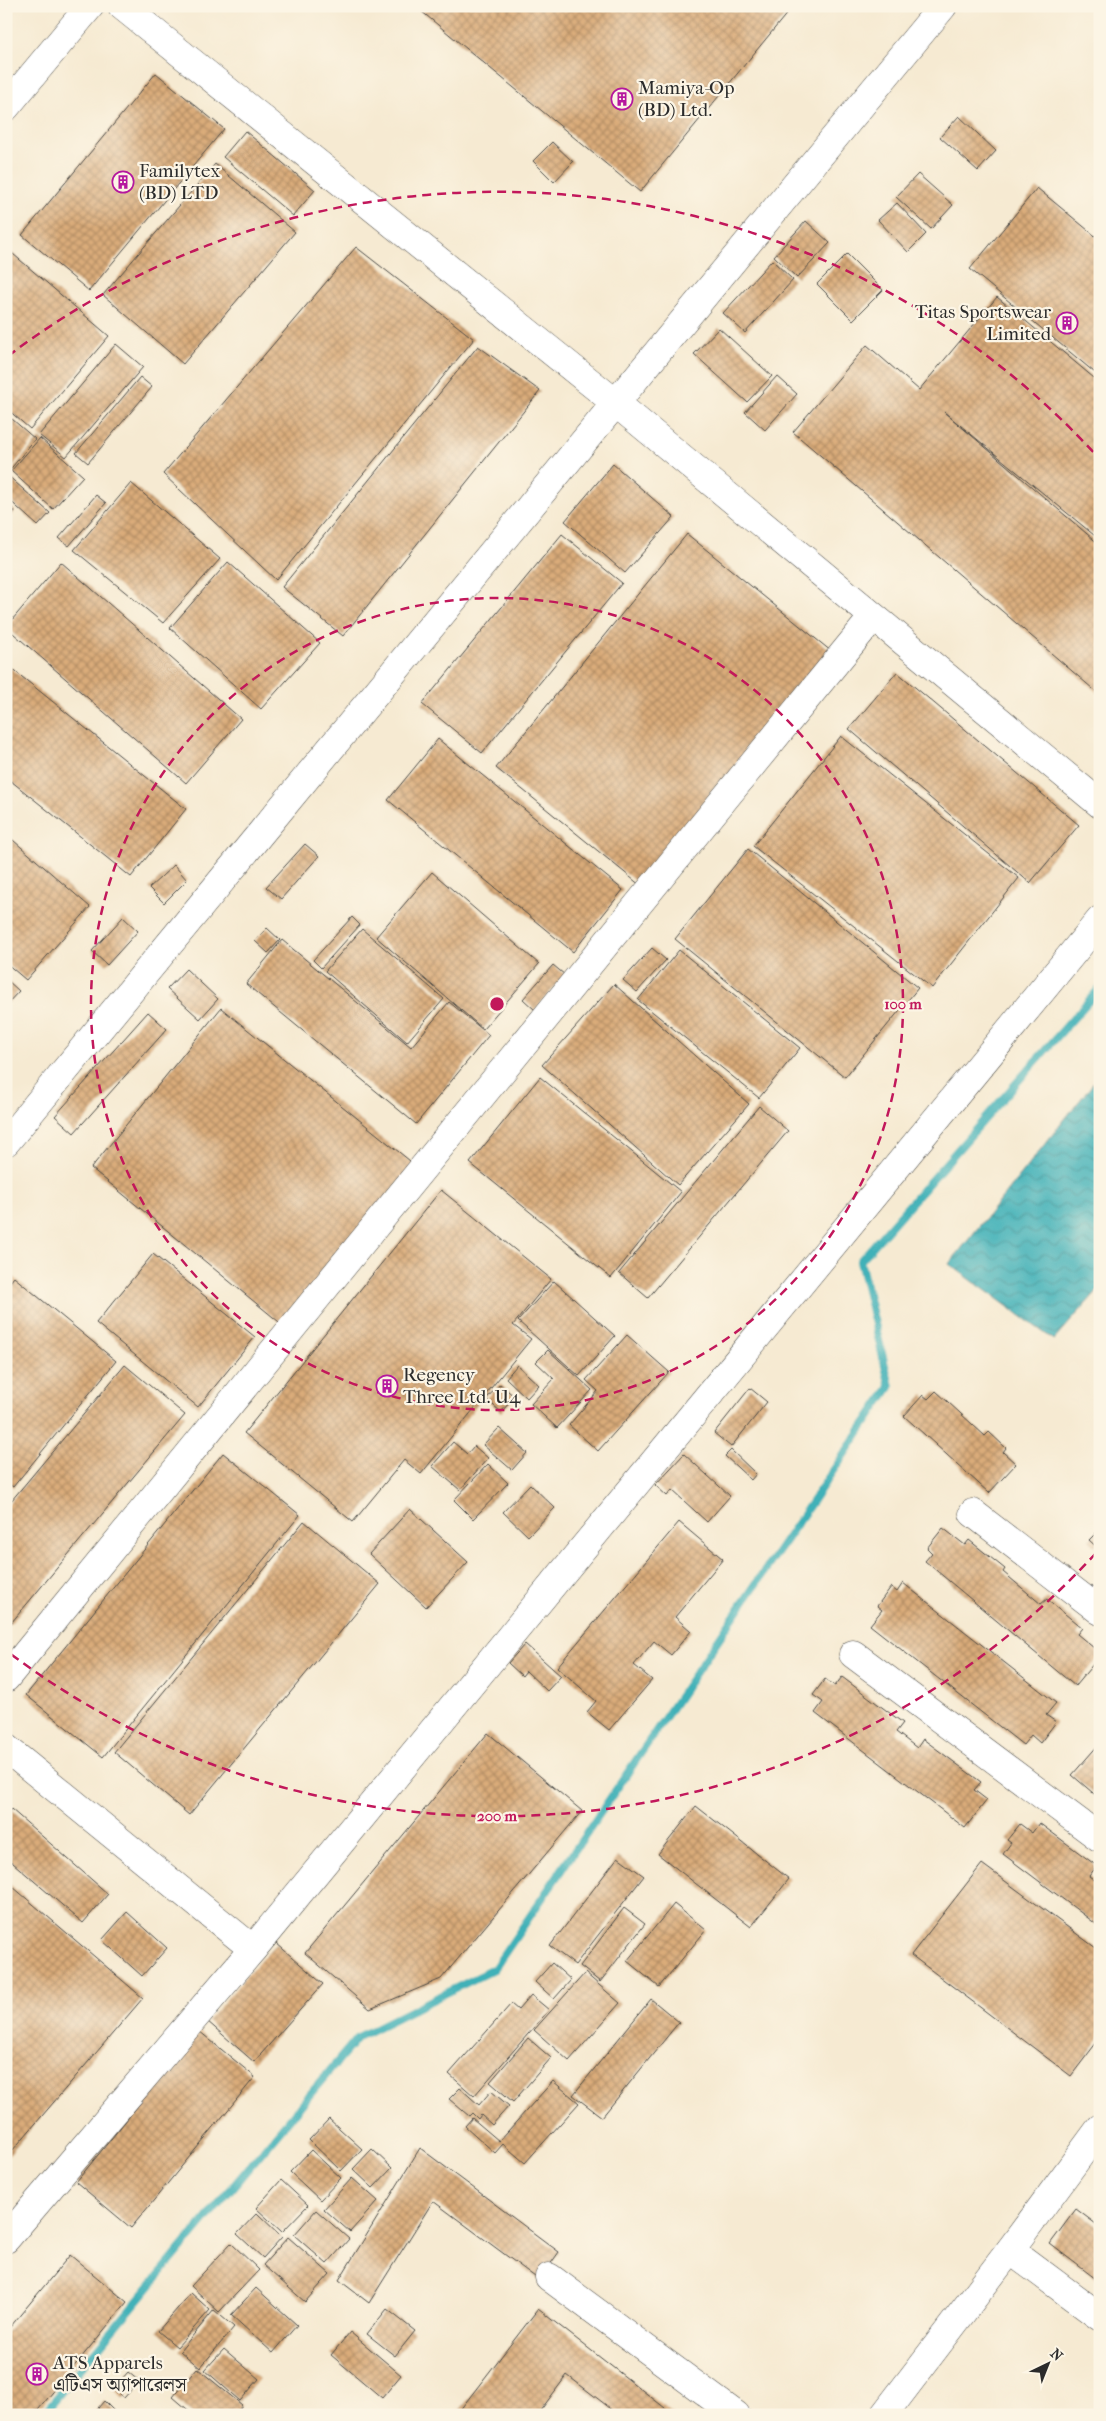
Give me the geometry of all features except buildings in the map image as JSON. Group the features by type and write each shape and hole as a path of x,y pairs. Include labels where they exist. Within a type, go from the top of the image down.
{"street":[{"path":"6,107 90,6"},
{"path":"122,6 617,404 1100,804"},
{"path":"6,1142 617,404 943,6"},
{"path":"6,1678 873,617"},
{"path":"6,2239 253,1949 1100,920"},
{"path":"972,1513 1100,1611"},
{"path":"853,1654 1100,1838"},
{"path":"6,1748 253,1949"},
{"path":"884,2415 1100,2128"},
{"path":"1010,2250 1100,2317"},
{"path":"549,2278 736,2415"}],"water":[{"path":"1096,1080 1100,1083 1100,1288 1054,1340 949,1264"}],"waterway":[{"path":"42,2415 358,2037 494,1969 890,1387 860,1261 1100,988"}],"place":[{"name":"Mamiya-Op (BD) Ltd.","path":"622,99"},
{"name":"Familytex (BD) LTD","path":"123,182"},
{"name":"Titas Sportswear Limited","path":"1067,323"},
{"name":"Regency Three Ltd. U4","path":"387,1386"},
{"name":"ATS Apparels এটিএস অ্যাপারেলস","path":"37,2374"}]}
